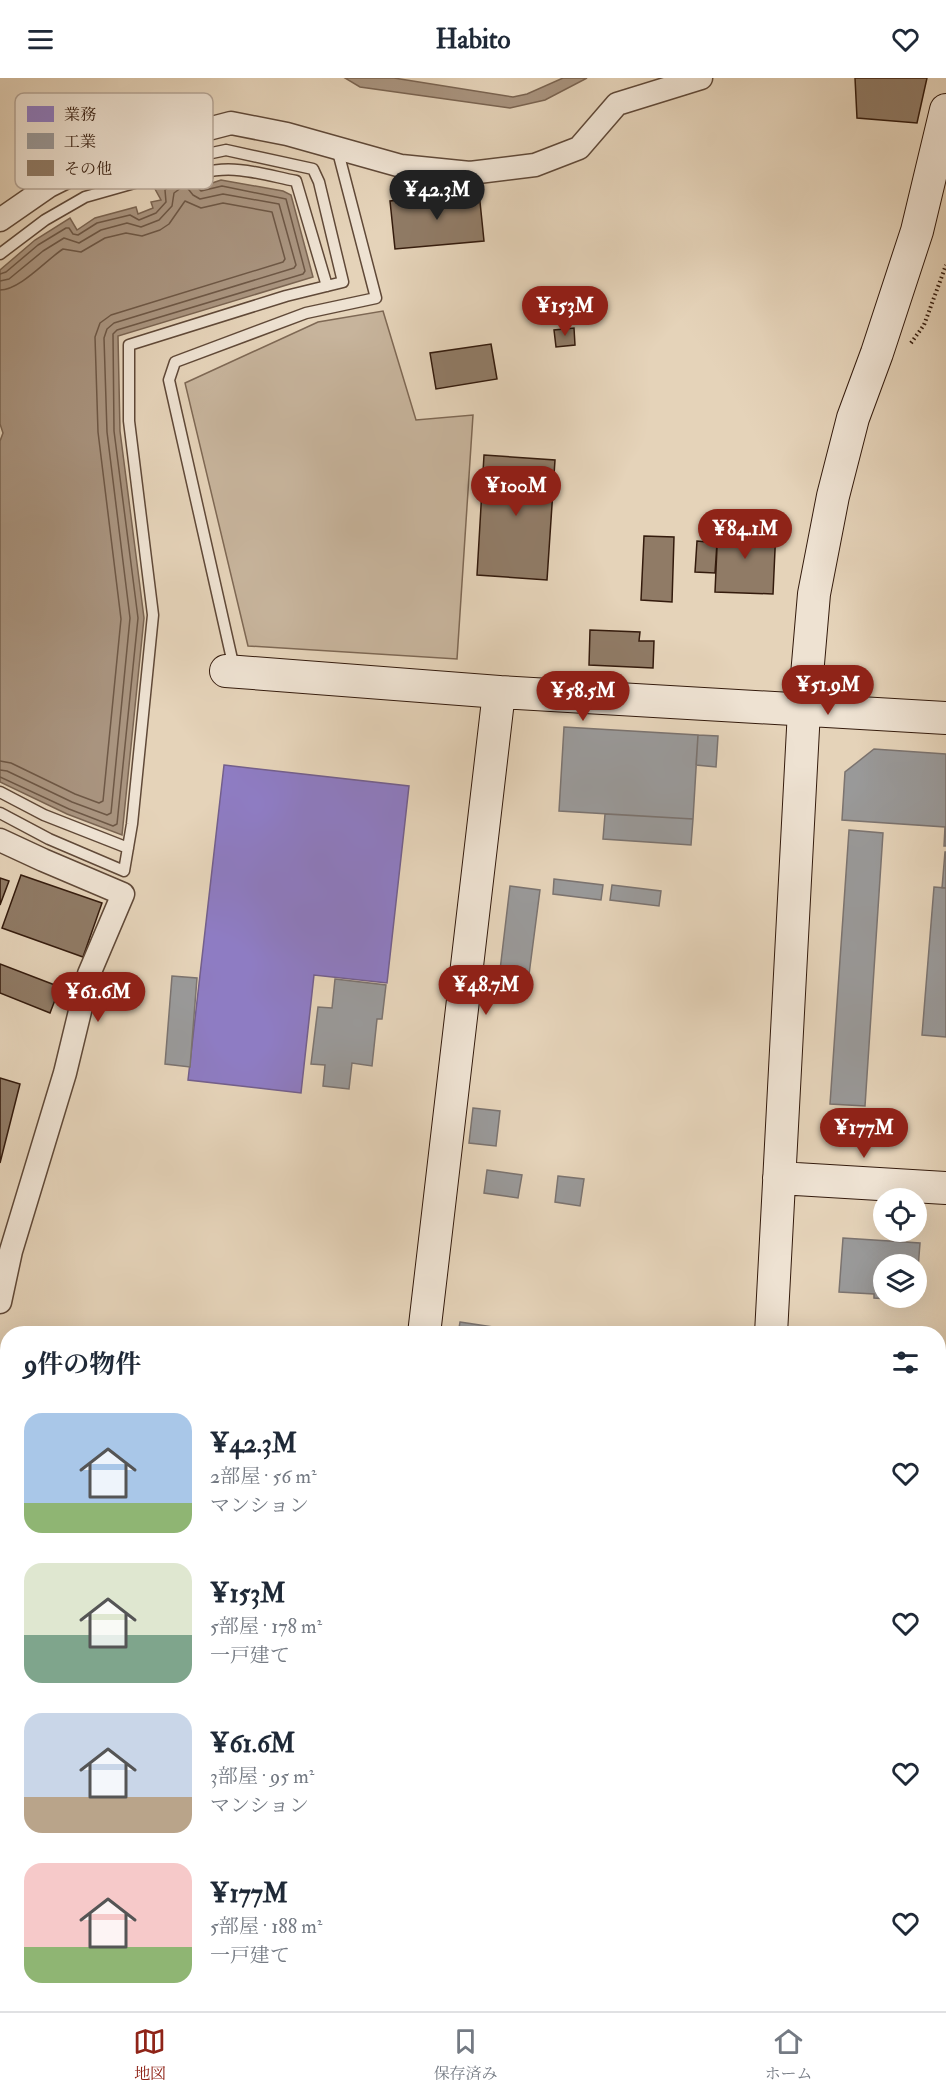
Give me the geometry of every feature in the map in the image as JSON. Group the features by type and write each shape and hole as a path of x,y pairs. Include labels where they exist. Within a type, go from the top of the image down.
{"street":[{"path":"213,128 231,123 287,134 401,166 470,173 535,165 579,148 617,104 701,78"},
{"path":"771,1326 804,710 814,594 833,496 853,418 877,354 917,231 946,110"},
{"path":"0,220 45,189"},
{"path":"230,672 499,692 946,718"},
{"path":"425,1326 499,692"},
{"path":"0,840 123,894 89,974 65,1073 11,1251 0,1302"},
{"path":"779,1178 946,1188"}],"lane":[{"path":"230,672 169,380 175,362 306,313 376,298 337,148"},
{"path":"0,813 49,839 124,871 153,615 129,422 129,345 286,296 343,282 319,182 313,169 226,150 213,153"},
{"path":"213,170 237,169 296,181 327,286"},
{"path":"0,254 45,220 85,197 114,189"},
{"path":"0,792 44,815 128,848"}],"path":[{"path":"910,344 924,326 946,265"}],"shaded area":[{"path":"383,311 416,420 473,415 457,659 248,646 185,383 318,322"}],"water":[{"path":"345,78 394,78 513,97 527,94 563,78 587,78 545,100 510,108 360,87"},
{"path":"221,180 283,191 291,195 313,277 118,336 120,431 144,618 122,835 67,814 0,782 0,441 3,433 0,424 0,270 35,240 70,218 77,230 95,218 136,207 138,214 153,208 151,202 161,200 155,189 213,189 213,183"}],"building: 業務":[{"path":"224,765 409,786 387,983 314,975 301,1093 188,1080"}],"building: 工業":[{"path":"564,727 698,735 693,819 559,811"},
{"path":"698,735 718,736 716,767 696,765"},
{"path":"874,749 946,754 946,846 944,846 945,827 842,820 845,772"},
{"path":"605,814 693,819 691,845 603,839"},
{"path":"849,830 883,833 865,1106 830,1104"},
{"path":"945,852 946,888 942,888"},
{"path":"554,879 603,885 601,900 553,894"},
{"path":"612,885 661,891 659,906 610,900"},
{"path":"510,886 540,890 527,990 498,987"},
{"path":"934,887 946,888 946,1037 922,1035"},
{"path":"172,976 197,978 190,1067 165,1064"},
{"path":"335,979 386,985 382,1019 377,1019 372,1066 352,1063 349,1089 323,1086 325,1065 311,1064 318,1007 332,1008"},
{"path":"473,1108 500,1111 496,1146 469,1143"},
{"path":"487,1170 522,1175 518,1198 484,1193"},
{"path":"558,1176 584,1179 580,1206 555,1202"},
{"path":"843,1238 873,1240 873,1242 920,1243 919,1254 873,1254 873,1294 839,1292"},
{"path":"460,1322 486,1326 459,1326"}],"building: その他":[{"path":"855,78 927,78 917,123 857,118"},
{"path":"479,192 484,241 395,249 390,201"},
{"path":"574,328 575,345 556,347 554,330"},
{"path":"491,344 497,379 436,389 430,353"},
{"path":"484,455 555,460 547,580 477,575"},
{"path":"718,525 776,528 773,594 715,592"},
{"path":"644,536 674,537 672,602 641,600"},
{"path":"697,541 717,543 715,573 695,572"},
{"path":"590,630 640,632 639,641 654,641 653,668 589,665"},
{"path":"21,875 102,903 83,957 2,928"},
{"path":"0,878 9,881 0,905"},
{"path":"0,964 60,987 50,1013 0,993"},
{"path":"0,1078 20,1084 0,1163"}]}
